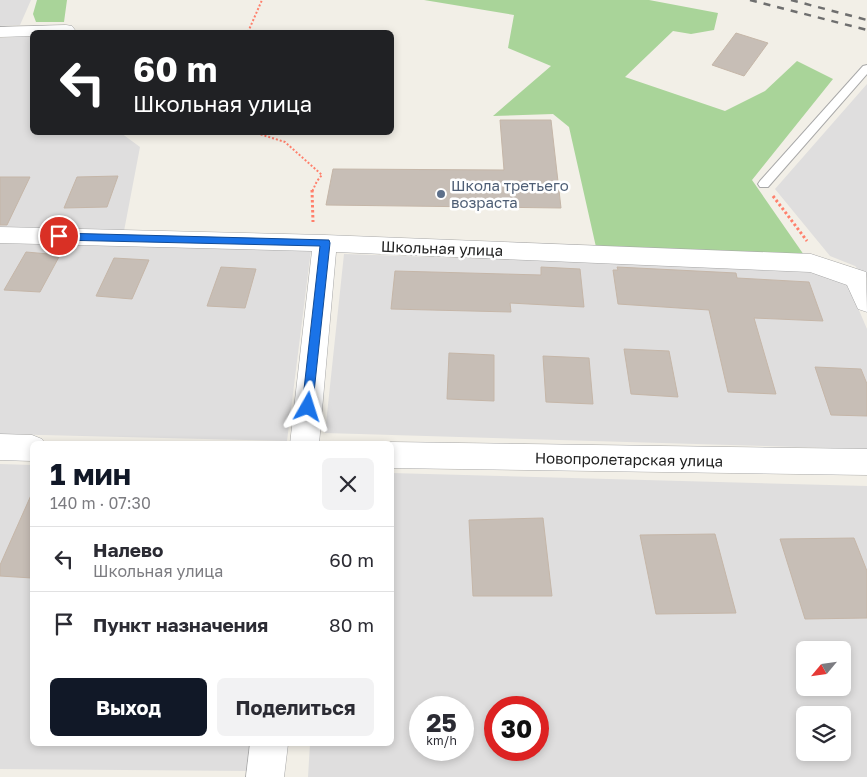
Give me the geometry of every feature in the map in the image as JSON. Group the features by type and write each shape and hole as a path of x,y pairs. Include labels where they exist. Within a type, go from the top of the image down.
{"street":[{"path":"0,32 30,31"},
{"name":"Школьная улица","path":"0,235 319,243 811,263 857,279 867,302"},
{"path":"304,441 319,243"},
{"path":"0,447 30,448"},
{"name":"Новопролетарская улица","path":"394,455 867,462"},
{"path":"265,777 269,746"}],"lane":[{"path":"764,184 867,68"}],"path":[{"path":"249,30 262,0"},
{"path":"263,135 285,142 322,175 313,183 311,200 319,243"},
{"path":"764,184 828,269"}],"shaded area":[{"path":"0,0 31,0 20,25 0,26"},
{"path":"30,36 30,135 124,135 140,147 124,231 0,228 0,38"},
{"path":"867,84 867,278 855,266 830,256 775,189"},
{"path":"0,243 311,250 287,441 0,434"},
{"path":"344,254 806,269 847,282 867,329 867,449 325,433"},
{"path":"0,464 30,465 30,746 253,746 250,771 0,769"},
{"path":"394,473 867,486 867,777 308,777 310,746 394,746"}],"green space":[{"path":"37,0 67,0 64,22 36,22 33,14"},
{"path":"424,0 649,0 718,13 714,30 691,34 673,31 625,77 725,111 765,91 797,61 833,79 752,180 804,255 596,247 569,127 553,114 493,116 551,66 508,48 514,15"}],"building":[{"path":"736,33 768,43 744,76 712,65"},
{"path":"500,120 551,120 561,208 326,205 333,169 504,170"},
{"path":"118,176 107,207 64,208 77,177"},
{"path":"0,177 30,177 7,225 0,225"},
{"path":"26,252 60,255 40,292 4,290"},
{"path":"114,258 149,260 132,299 96,296"},
{"path":"221,267 256,269 245,308 207,306"},
{"path":"541,267 580,269 584,307 510,303 511,312 391,309 395,271 541,275"},
{"path":"617,267 736,273 737,278 809,282 823,321 754,318 776,394 728,392 709,310 618,304 613,270 618,270"},
{"path":"624,349 669,351 678,397 631,394"},
{"path":"449,353 494,355 494,401 447,399"},
{"path":"543,356 589,358 593,404 546,402"},
{"path":"815,367 861,369 867,384 867,416 831,415"},
{"path":"30,498 30,578 0,576 0,565"},
{"path":"543,518 552,596 473,596 469,520"},
{"path":"715,534 736,613 656,614 640,535"},
{"path":"854,538 867,571 867,618 805,619 780,539"}],"railway":[{"path":"750,0 867,30"},
{"path":"791,0 867,20"}],"place":[{"name":"Школа третьего возраста","path":"441,194"}],"route":[{"path":"59,236 325,243 308,407"}]}
